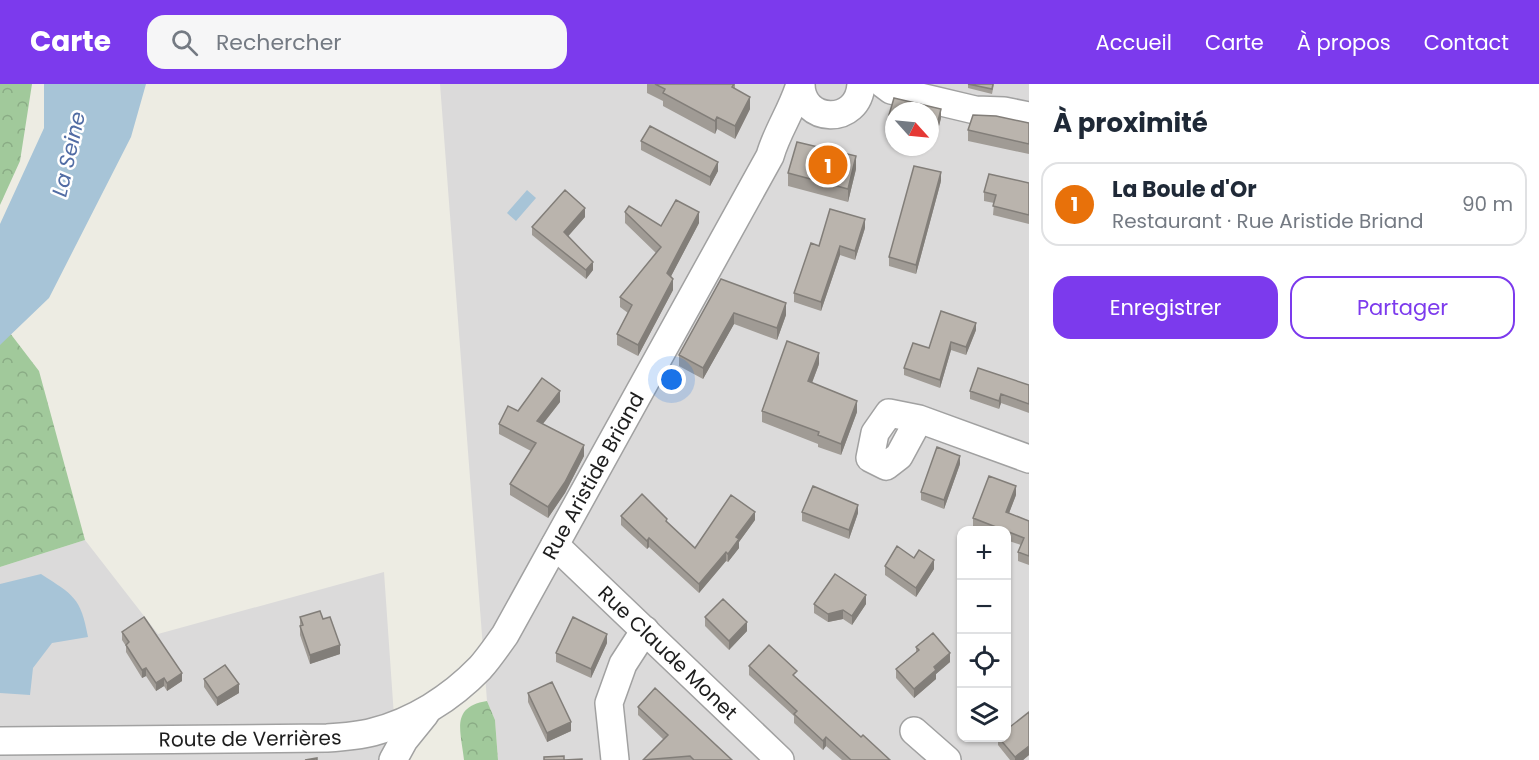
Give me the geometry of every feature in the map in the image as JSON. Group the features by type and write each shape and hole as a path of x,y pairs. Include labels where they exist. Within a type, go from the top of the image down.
{"street":[{"path":"801,84 805,101 813,109 821,114 833,115 852,107 859,96 861,84"},
{"name":"Rue Aristide Briand","path":"481,667 505,635 770,156 774,142 801,84"},
{"path":"883,84 891,90 975,110 1004,111 1029,116"},
{"name":"Rue Aristide Briand","path":"770,156 821,114"},
{"path":"919,419 1029,459"},
{"name":"Rue Claude Monet","path":"555,545 780,760"},
{"path":"615,760 609,703 623,664 645,630"},
{"name":"Route de Verrières","path":"0,741 327,738 373,732 399,724 432,707 481,667"},
{"path":"393,760 404,740 432,707"},
{"path":"914,731 947,760"}],"shaded area":[{"path":"440,84 1029,84 1029,760 498,760 495,720 487,701"},
{"path":"85,540 158,634 384,572 397,760 0,760 0,567"}],"green space":[{"path":"0,84 32,84 20,161 0,205"},
{"path":"0,320 39,371 85,540 0,567"},
{"path":"487,701 495,720 498,760 464,760 460,722 467,709"}],"water":[{"name":"La Seine","path":"44,84 146,84 131,137 49,298 0,345 0,224 44,128"},
{"path":"527,190 536,198 516,221 507,213"},
{"path":"41,574 74,598 82,613 88,637 52,643 33,668 30,695 0,693 0,584"}],"building":[{"path":"655,84 734,84 732,87 750,97 735,126 717,117 715,121 663,93 665,89"},
{"path":"968,84 993,84 992,89"},
{"path":"894,98 911,102 893,102"},
{"path":"973,115 996,116 1029,123 1029,144 968,130"},
{"path":"650,126 718,162 710,177 641,141"},
{"path":"797,142 856,156 848,189 788,173"},
{"path":"914,166 941,172 916,265 889,257"},
{"path":"989,174 1029,183 1029,215 993,206 996,195 984,192"},
{"path":"565,190 585,208 564,232 593,262 586,270 532,227"},
{"path":"676,200 699,212 667,273 673,279 638,345 617,334 632,305 620,297 661,247 625,212 629,206 661,226"},
{"path":"830,209 865,219 855,251 840,246 821,302 794,293 811,243 819,246"},
{"path":"721,279 786,303 777,328 734,313 703,368 679,355"},
{"path":"941,311 976,323 966,347 951,342 940,380 904,368 913,343 929,348"},
{"path":"787,341 819,353 808,381 857,401 841,444 818,435 819,432 762,411"},
{"path":"978,368 1029,385 1029,404 1001,394 999,401 970,391"},
{"path":"542,378 560,391 537,421 584,445 565,482 548,507 510,484 536,443 499,424 508,406 518,411"},
{"path":"937,447 960,456 944,500 921,492"},
{"path":"989,476 1016,486 1006,512 1029,521 1029,556 1018,552 1024,538 1011,533 1011,526 993,526 973,518"},
{"path":"813,486 858,505 849,530 802,512"},
{"path":"642,494 695,548 731,495 755,512 736,537 739,539 728,554 726,552 699,584 649,538 647,541 621,516"},
{"path":"897,546 914,558 919,550 934,560 916,588 885,566"},
{"path":"835,574 866,595 852,616 843,610 828,614 814,604"},
{"path":"723,599 747,622 729,641 705,617"},
{"path":"320,611 323,619 330,617 340,645 310,655 300,626 303,625 300,617"},
{"path":"144,617 182,673 167,683 164,678 156,683 146,668 142,670 126,645 129,642 122,632"},
{"path":"573,617 607,634 591,669 556,653"},
{"path":"933,633 950,653 934,667 936,670 914,689 896,669 919,650 916,647"},
{"path":"769,645 797,671 793,675 861,737 863,735 890,760 851,760 826,737 823,741 794,714 797,711 749,666"},
{"path":"225,665 239,684 217,698 204,679"},
{"path":"552,682 571,722 547,733 528,693"},
{"path":"655,688 732,760 694,760 690,756 643,760 668,735 638,707"},
{"path":"1029,712 1029,746 1015,757 1002,742 1011,742 1011,726"},
{"path":"564,756 564,760 544,760 544,757"}],"place":[{"name":"La Boule d'Or","path":"828,165"}]}
